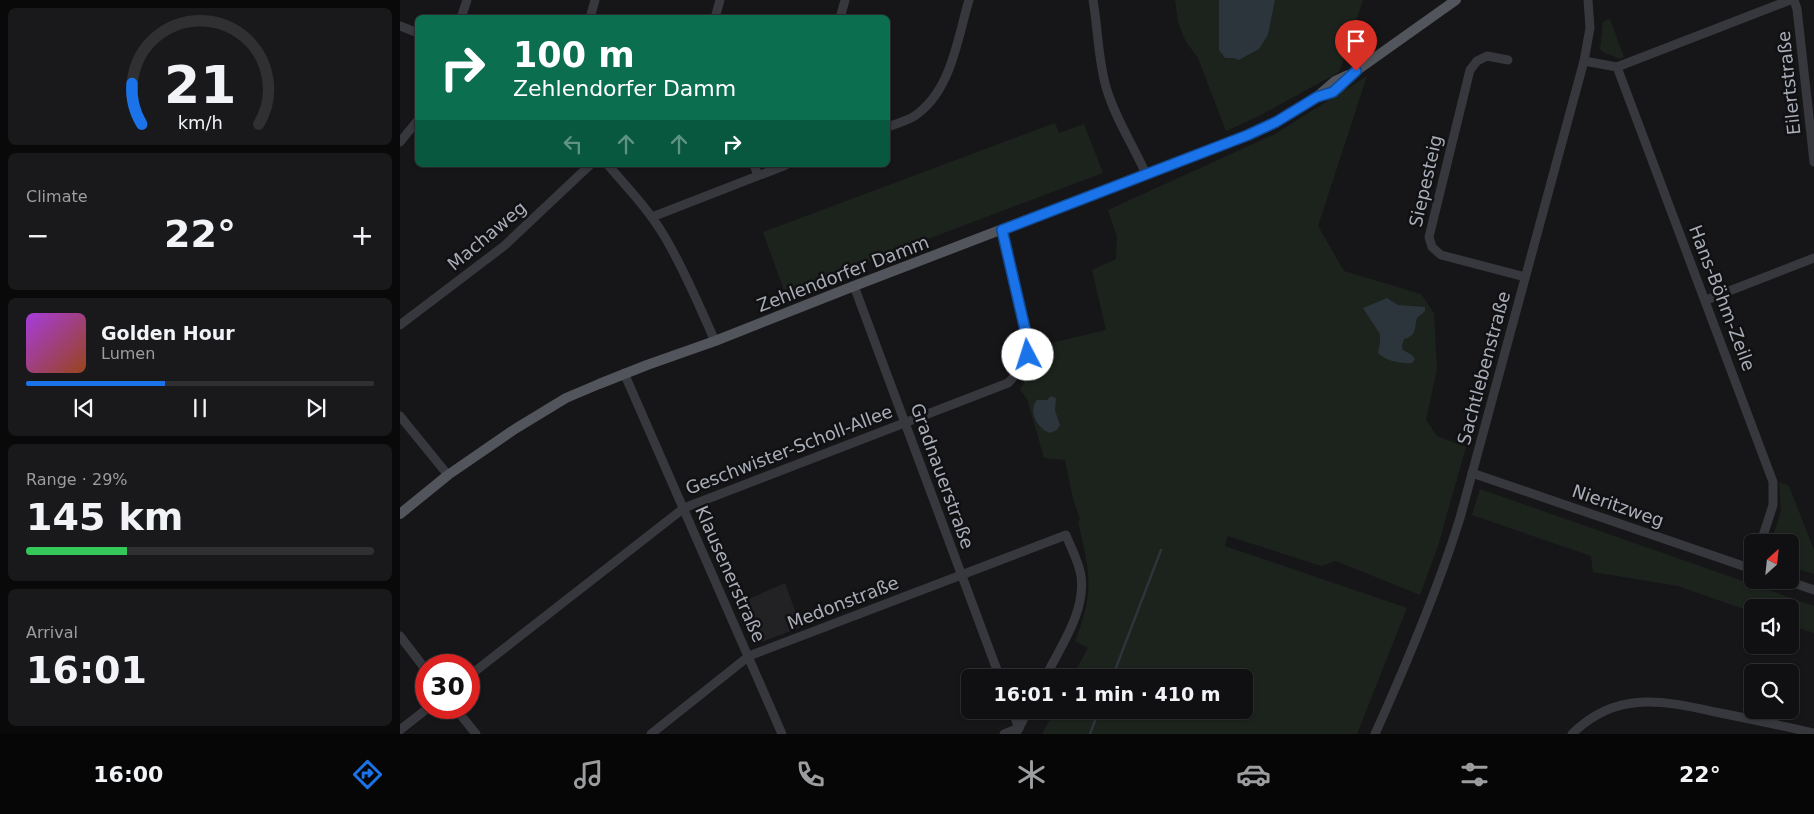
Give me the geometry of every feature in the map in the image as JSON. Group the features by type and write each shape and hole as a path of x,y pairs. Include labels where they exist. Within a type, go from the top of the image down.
{"main road":[{"name":"Zehlendorfer Damm","path":"400,514 448,475 515,429 566,398 624,373 715,342 854,286 1248,135 1276,122 1334,87 1456,0"}],"street":[{"path":"462,15 468,0"},
{"path":"591,15 595,0"},
{"path":"716,15 720,0"},
{"path":"841,15 845,0"},
{"path":"890,126 911,118 934,98 946,78 969,0"},
{"path":"1093,0 1106,88 1119,120 1146,174"},
{"name":"Sachtlebenstraße","path":"1375,734 1411,654 1442,575 1472,473 1584,61 1590,28 1588,0"},
{"path":"1584,61 1617,68 1790,0"},
{"name":"Eilertstraße","path":"1794,0 1797,9 1814,162"},
{"path":"400,26 415,32"},
{"name":"Siepesteig","path":"1508,60 1484,56 1470,70 1429,237 1432,247 1441,255 1525,277"},
{"name":"Hans-Böhm-Zeile","path":"1617,68 1773,482 1773,505 1764,534"},
{"path":"400,142 415,124"},
{"name":"Machaweg","path":"400,325 498,251 588,167"},
{"path":"610,167 652,217 673,252 715,342"},
{"path":"755,167 758,175"},
{"path":"652,217 780,167"},
{"name":"Geschwister-Scholl-Allee","path":"480,667 684,508 1008,383 1016,375 1028,355 1028,342 1002,230"},
{"path":"1706,300 1814,258"},
{"name":"Gradnauerstraße","path":"854,286 997,669"},
{"name":"Klausenerstraße","path":"624,373 782,734"},
{"path":"400,416 448,475"},
{"name":"Nieritzweg","path":"1472,473 1744,566"},
{"name":"Medonstraße","path":"650,734 749,656 1066,535 1081,575 1081,594 1077,613 1049,669"},
{"path":"1799,585 1814,590"},
{"path":"400,636 415,656"},
{"path":"1572,734 1598,714 1613,707 1631,703 1657,701 1814,733"},
{"path":"400,730 415,718"},
{"path":"464,719 476,734"},
{"path":"1004,734 1018,731 1024,719"}],"shaded area":[{"path":"1175,0 1219,0 1219,50 1239,60 1259,49 1268,35 1275,0 1363,0 1339,72 1259,116 1226,131 1198,58 1186,42 1178,22"},
{"path":"1219,0 1275,0 1268,35 1259,49 1239,60 1225,58 1219,50"},
{"path":"1610,19 1624,57 1620,59 1600,49 1603,22"},
{"path":"1367,76 1318,226 1344,271 1421,294 1434,313 1437,369 1426,420 1437,436 1466,447 1438,546 1420,595 1336,561 1321,566 1228,536 1225,546 1407,608 1357,734 1042,734 1050,719 1253,719 1253,669 1076,669 1088,648 1075,641 1086,608 1088,595 1088,568 1078,522 1080,519 1073,499 1065,460 1044,458 1027,399 1020,390 1040,352 1039,346 1106,330 1092,270 1116,259 1117,237 1108,210 1275,134"},
{"path":"1055,123 1059,133 1084,124 1103,173 785,293 763,232"},
{"path":"1387,298 1398,305 1425,307 1425,311 1417,318 1413,334 1404,339 1402,346 1403,350 1415,359 1412,363 1394,361 1378,353 1380,334 1363,308"},
{"path":"1051,396 1056,398 1055,411 1060,425 1057,430 1050,433 1038,424 1033,409 1037,400 1047,400"},
{"path":"1779,482 1789,486 1814,550 1814,574 1799,570 1799,534 1774,534 1781,511"},
{"path":"1480,489 1744,581 1744,589 1765,589 1794,599 1744,599 1744,609 1678,586 1593,572 1591,556 1472,515"},
{"path":"785,583 801,627 754,645 737,604"},
{"path":"1799,601 1814,606 1814,633 1799,628"}],"waterway":[{"path":"1115,669 1161,550"},
{"path":"1090,734 1096,719"}],"route":[{"path":"1028,355 1028,342 1002,230 1177,162 1229,144 1276,122 1317,97 1333,92 1356,71"}]}
